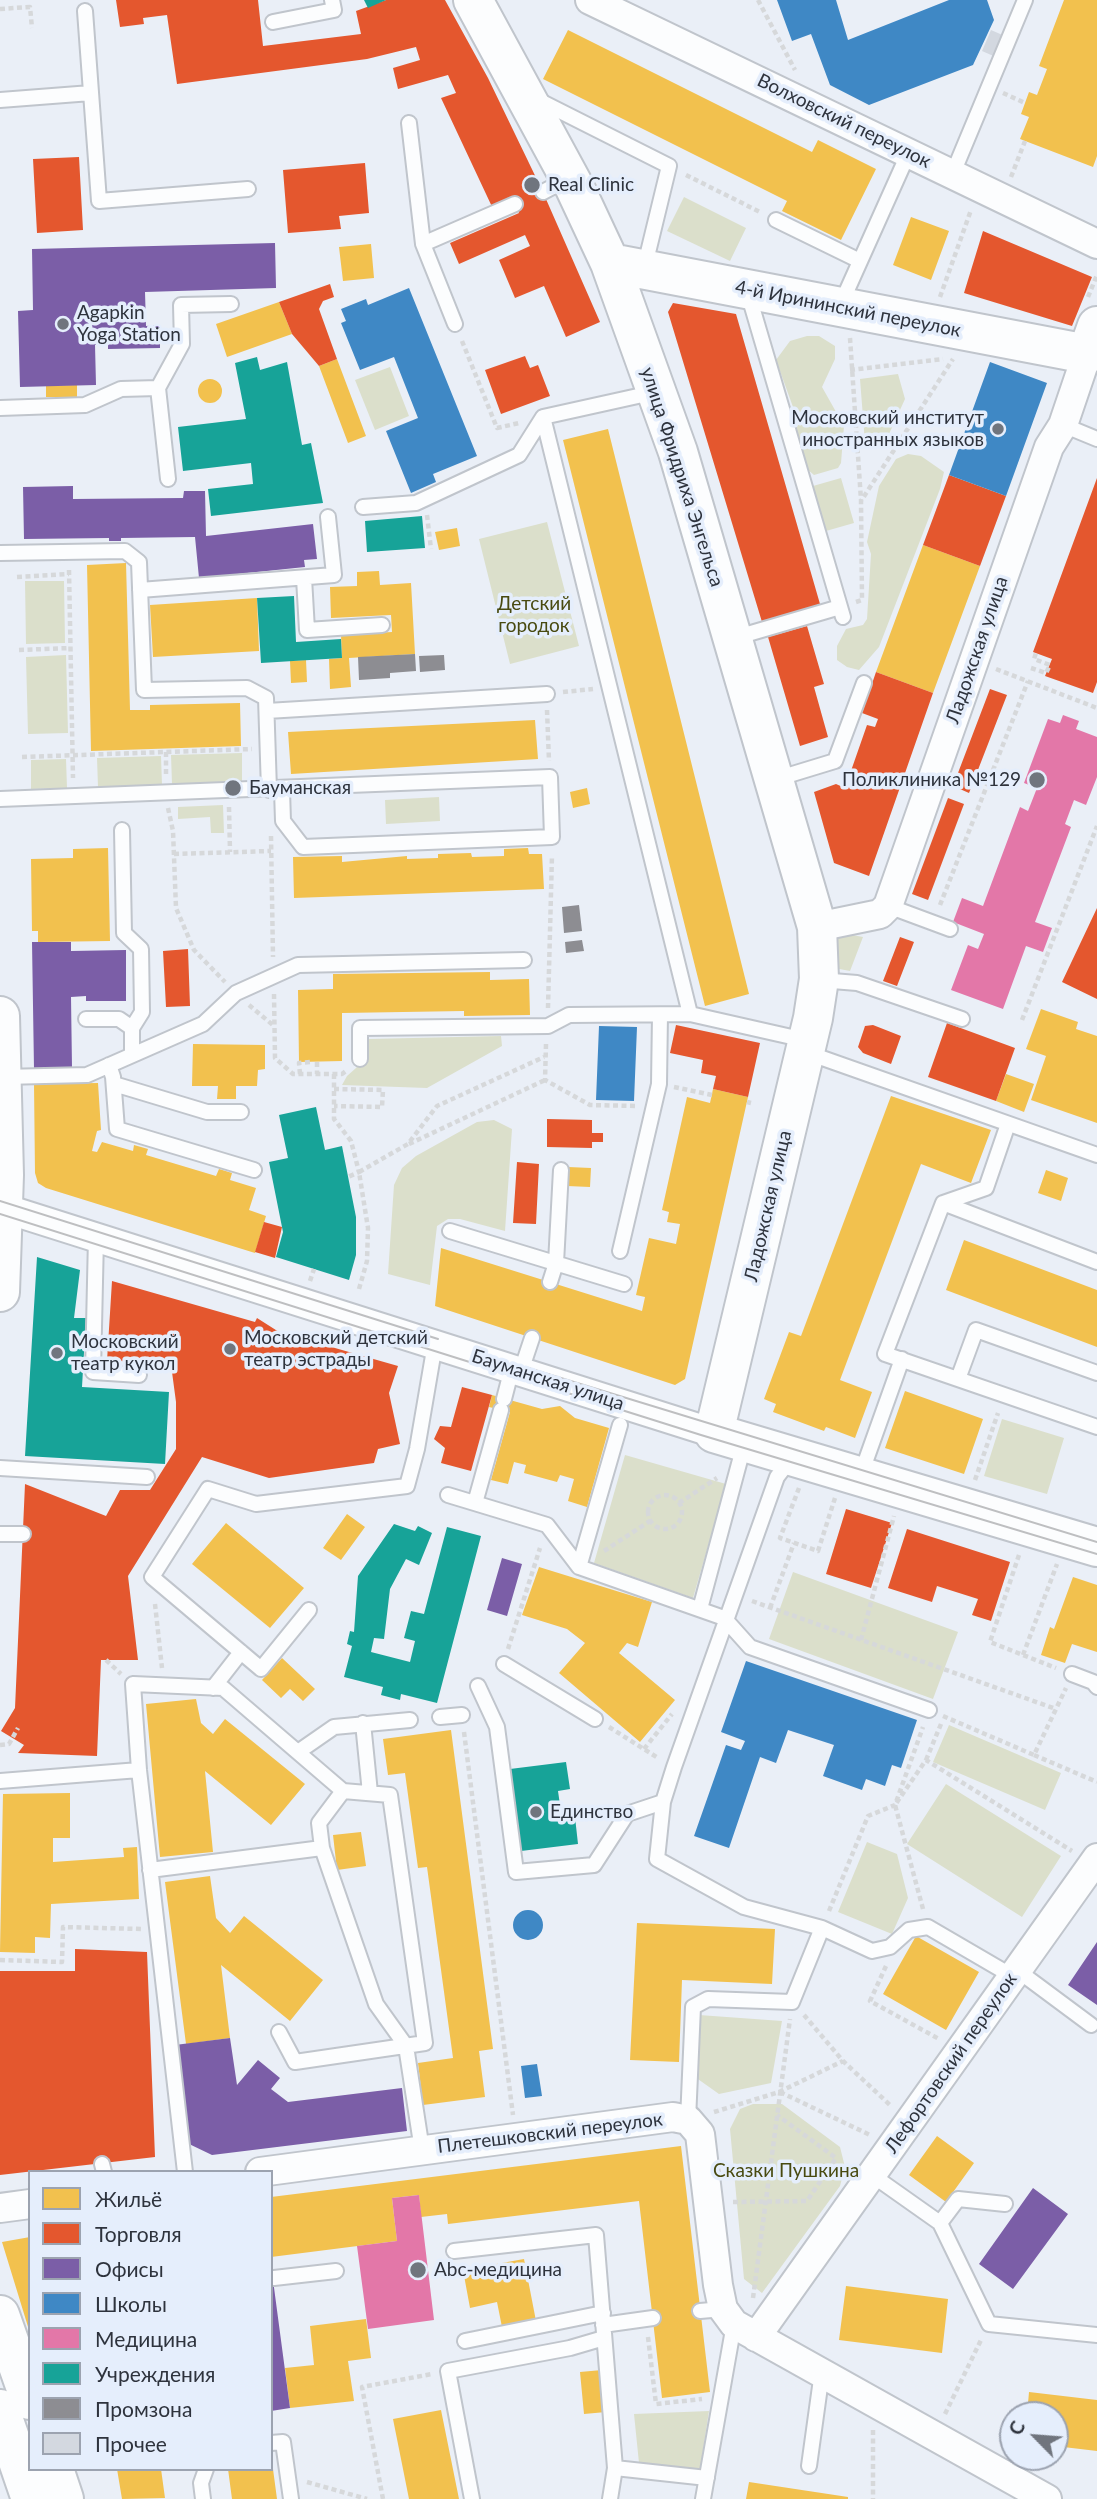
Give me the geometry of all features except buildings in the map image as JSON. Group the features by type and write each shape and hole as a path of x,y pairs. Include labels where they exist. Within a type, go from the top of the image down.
{"street":[{"name":"Волховский переулок","path":"593,1 1097,244"},
{"name":"улица Фридриха Энгельса","path":"478,6 521,92 556,185 627,266 656,392 678,452 817,927 819,979"},
{"name":"4-й Ирининский переулок","path":"627,266 747,289 845,319 930,324 1092,340"},
{"name":"Ладожская улица","path":"888,906 972,660 1049,447 1063,425 1092,340"},
{"path":"817,927 880,914 888,906"},
{"name":"Ладожская улица","path":"732,1446 819,979"},
{"path":"0,1016 0,1292"},
{"name":"Бауманская улица","path":"2,1208 435,1343 797,1469 1097,1547"},
{"name":"Лефортовский переулок","path":"728,2320 872,2175 1015,1973 1085,1855"},
{"name":"Плетешковский переулок","path":"273,2170 673,2117 700,2116 700,2134 728,2320"},
{"path":"0,2208 28,2204"},
{"path":"0,2315 27,2383"},
{"path":"728,2320 1047,2499"},
{"path":"0,2409 31,2499"},
{"path":"55,2471 64,2499"}],"lane":[{"path":"273,22 334,10 332,0"},
{"path":"953,173 1025,0"},
{"path":"85,11 99,201 248,188"},
{"path":"521,92 669,166 627,266"},
{"path":"0,100 91,93"},
{"path":"409,123 423,244 455,324"},
{"path":"845,319 860,261 909,152"},
{"path":"423,244 515,204"},
{"path":"776,220 860,261"},
{"path":"733,639 841,612 747,289"},
{"path":"168,479 158,388 182,344 181,305 231,304"},
{"path":"0,408 85,405 121,389 158,388"},
{"path":"363,507 425,500 519,455 543,417 656,392"},
{"path":"543,417 690,1014"},
{"path":"1063,425 1097,439"},
{"path":"140,590 334,575 328,517"},
{"path":"0,553 125,551 139,562 144,690 247,688 266,698 268,748 276,790 283,821 303,847 552,837 550,777 276,790 0,799"},
{"path":"304,578 307,630 382,625"},
{"path":"775,779 835,761 864,683"},
{"path":"267,711 547,694"},
{"path":"122,830 124,933 141,949 142,1012 132,1028 132,1055"},
{"path":"888,906 950,929"},
{"path":"2,1077 87,1074 203,1024 236,993 298,965 524,960"},
{"path":"819,979 857,983 962,1019"},
{"path":"360,1059 360,1028 548,1026 569,1015 690,1014 806,1046 1097,1155"},
{"path":"620,1251 659,1084 660,1015"},
{"path":"86,1019 120,1018 132,1028"},
{"path":"108,1065 114,1084 117,1129 254,1170"},
{"path":"114,1084 206,1112 241,1112"},
{"path":"1009,1124 986,1188 943,1203 885,1354 1097,1427"},
{"path":"550,1282 556,1263 561,1170"},
{"path":"943,1203 1097,1262"},
{"path":"450,1231 624,1284"},
{"path":"96,1237 93,1372 139,1375"},
{"path":"958,1379 976,1330 1097,1373"},
{"path":"475,1503 503,1404 532,1338"},
{"path":"309,1610 261,1669 152,1577 208,1489 256,1504 407,1486 417,1449 435,1343"},
{"path":"848,1484 902,1359"},
{"path":"579,1567 620,1425"},
{"path":"700,1609 732,1446"},
{"path":"0,1468 147,1477"},
{"path":"797,1469 777,1477 724,1618 663,1802 657,1859 744,1907 822,1928 872,1951 890,1947 909,1930 928,1927 1015,1973 1091,2025"},
{"path":"448,1495 547,1525 579,1567 724,1618 750,1647 929,1710"},
{"path":"0,1534 23,1534"},
{"path":"213,1688 241,1652"},
{"path":"504,1664 594,1719"},
{"path":"1072,1674 1096,1680"},
{"path":"185,2170 139,1770 132,1684 163,1683 223,1688 343,1791 390,1795 425,2043 295,2062 279,2032"},
{"path":"478,1686 496,1727 516,1872 594,1865 627,1814 663,1802"},
{"path":"440,1717 462,1714"},
{"path":"298,1752 334,1727 410,1720"},
{"path":"363,1723 370,1793"},
{"path":"0,1780 139,1770"},
{"path":"343,1791 319,1823 322,1848 376,2004 407,2046 422,2150"},
{"path":"150,1870 322,1848"},
{"path":"700,2116 693,2007 708,1999 792,2001 822,1928"},
{"path":"872,2175 940,2223 989,2324 1097,2335"},
{"path":"940,2223 958,2199 1005,2204"},
{"path":"454,2251 596,2235 615,2468 610,2499"},
{"path":"274,2278 336,2271"},
{"path":"465,2341 649,2319"},
{"path":"703,2499 728,2320"},
{"path":"472,2499 448,2371 569,2348 603,2325"},
{"path":"810,2466 822,2372"},
{"path":"273,2443 283,2442 291,2499"},
{"path":"615,2468 707,2478"},
{"path":"204,2499 201,2483 205,2471"}],"path":[{"path":"758,0 796,72 794,76"},
{"path":"0,9 30,7 32,28"},
{"path":"1011,178 1025,141"},
{"path":"669,166 776,220"},
{"path":"930,324 979,186"},
{"path":"841,612 862,600 861,501 845,319"},
{"path":"455,324 496,428 543,417"},
{"path":"861,501 957,352"},
{"path":"850,370 953,358"},
{"path":"425,500 432,549"},
{"path":"69,552 73,796"},
{"path":"17,576 69,575"},
{"path":"19,650 70,648"},
{"path":"1031,668 1046,673 1049,665 1034,659 1036,653"},
{"path":"972,660 1097,708"},
{"path":"934,923 1028,681"},
{"path":"564,692 608,688"},
{"path":"547,694 550,777"},
{"path":"22,757 268,748"},
{"path":"276,790 271,851 275,1058 293,1074 342,1074"},
{"path":"229,791 230,852"},
{"path":"167,793 174,853 176,908 194,950 236,993 275,1027"},
{"path":"1022,1020 1097,826"},
{"path":"174,853 271,851"},
{"path":"408,1144 437,1106 544,1056"},
{"path":"300,1074 299,1063 314,1062 317,1074"},
{"path":"334,1074 334,1119 351,1141 369,1228 367,1261 359,1289"},
{"path":"348,1177 408,1144 545,1080"},
{"path":"334,1089 383,1090 382,1107 334,1105"},
{"path":"978,1472 1004,1395"},
{"path":"679,1503 732,1446"},
{"path":"797,1469 780,1538 794,1543 818,1550 848,1484"},
{"path":"668,1495 679,1503 682,1512 675,1525 661,1529 650,1521 647,1512 654,1499 668,1495"},
{"path":"861,1640 895,1512"},
{"path":"579,1567 650,1521"},
{"path":"770,1608 794,1543"},
{"path":"1021,1549 990,1642 1072,1674 1034,1755"},
{"path":"1023,1655 1058,1561"},
{"path":"152,1577 163,1683"},
{"path":"734,1595 1056,1709"},
{"path":"928,1927 895,1805 929,1710 1097,1783"},
{"path":"822,1928 868,1815 895,1805 926,1760 944,1717"},
{"path":"594,1719 674,1767"},
{"path":"0,1745 9,1744 18,1728"},
{"path":"926,1760 1085,1855"},
{"path":"0,1960 62,1962 63,1927 157,1929"},
{"path":"899,1939 870,2001 943,2041"},
{"path":"792,2001 843,2061 894,2110"},
{"path":"753,2299 792,2001"},
{"path":"700,2116 779,2091 843,2061"},
{"path":"779,2091 876,2138"},
{"path":"777,2115 844,2162"},
{"path":"728,2203 807,2201 836,2158"},
{"path":"649,2319 656,2404 707,2398"},
{"path":"945,2415 989,2324"},
{"path":"383,2499 362,2387 448,2371"},
{"path":"873,2427 873,2499"},
{"path":"313,2484 367,2499"}],"green space":[{"path":"684,197 746,228 730,261 667,231"},
{"path":"819,336 835,346 835,359 822,387 844,426 841,463 838,468 814,475 801,464 793,407 776,360 790,341"},
{"path":"390,367 409,416 375,430 355,380"},
{"path":"898,374 905,399 884,445 865,443 860,379"},
{"path":"908,454 921,456 944,472 940,489 879,647 859,670 847,667 837,660 837,646 846,629 863,625 867,619 871,554 867,542 879,486 896,459"},
{"path":"841,478 854,523 826,531 813,486"},
{"name":"Детский городок","path":"547,522 579,646 510,664 479,539"},
{"path":"25,581 64,581 65,643 26,644"},
{"path":"66,655 68,733 28,734 26,657"},
{"path":"242,753 242,782 172,784 171,755"},
{"path":"161,756 162,785 98,787 97,758"},
{"path":"66,759 67,788 31,789 31,760"},
{"path":"439,797 440,821 386,824 385,800"},
{"path":"223,805 224,833 211,833 210,817 178,819 178,807"},
{"path":"841,933 863,937 850,971 829,967 830,948"},
{"path":"501,1036 502,1046 427,1088 342,1085 347,1076 365,1060 369,1039"},
{"path":"494,1120 512,1129 505,1231 460,1219 448,1219 437,1226 430,1285 388,1274 394,1185 402,1168 416,1156 477,1122"},
{"path":"1002,1419 1064,1438 1047,1494 984,1476"},
{"path":"625,1455 726,1484 693,1598 594,1563"},
{"path":"793,1572 958,1632 933,1699 769,1639"},
{"path":"949,1725 1061,1773 1045,1810 933,1762"},
{"path":"946,1784 1061,1856 1022,1917 907,1844"},
{"path":"867,1842 897,1854 908,1898 892,1934 838,1912"},
{"path":"699,2015 782,2021 771,2083 719,2094 695,2077"},
{"name":"Сказки Пушкина","path":"753,2104 782,2104 840,2147 845,2167 840,2186 762,2293 744,2279 730,2129 740,2109"},
{"path":"709,2411 700,2470 639,2463 634,2414"}],"tram line":[{"path":"0,1201 438,1339"},
{"path":"0,1214 701,1435 1097,1554"},
{"path":"525,1367 1097,1542"}],"place":[{"name":"Real Clinic","path":"532,185"},
{"name":"Agapkin Yoga Station","path":"63,324"},
{"name":"Московский институт иностранных языков","path":"998,429"},
{"name":"Поликлиника №129","path":"1037,780"},
{"name":"Бауманская","path":"233,788"},
{"name":"Московский детский театр эстрады","path":"230,1349"},
{"name":"Московский театр кукол","path":"57,1353"},
{"name":"Единство","path":"536,1812"},
{"name":"Abc-медицина","path":"418,2270"}]}
